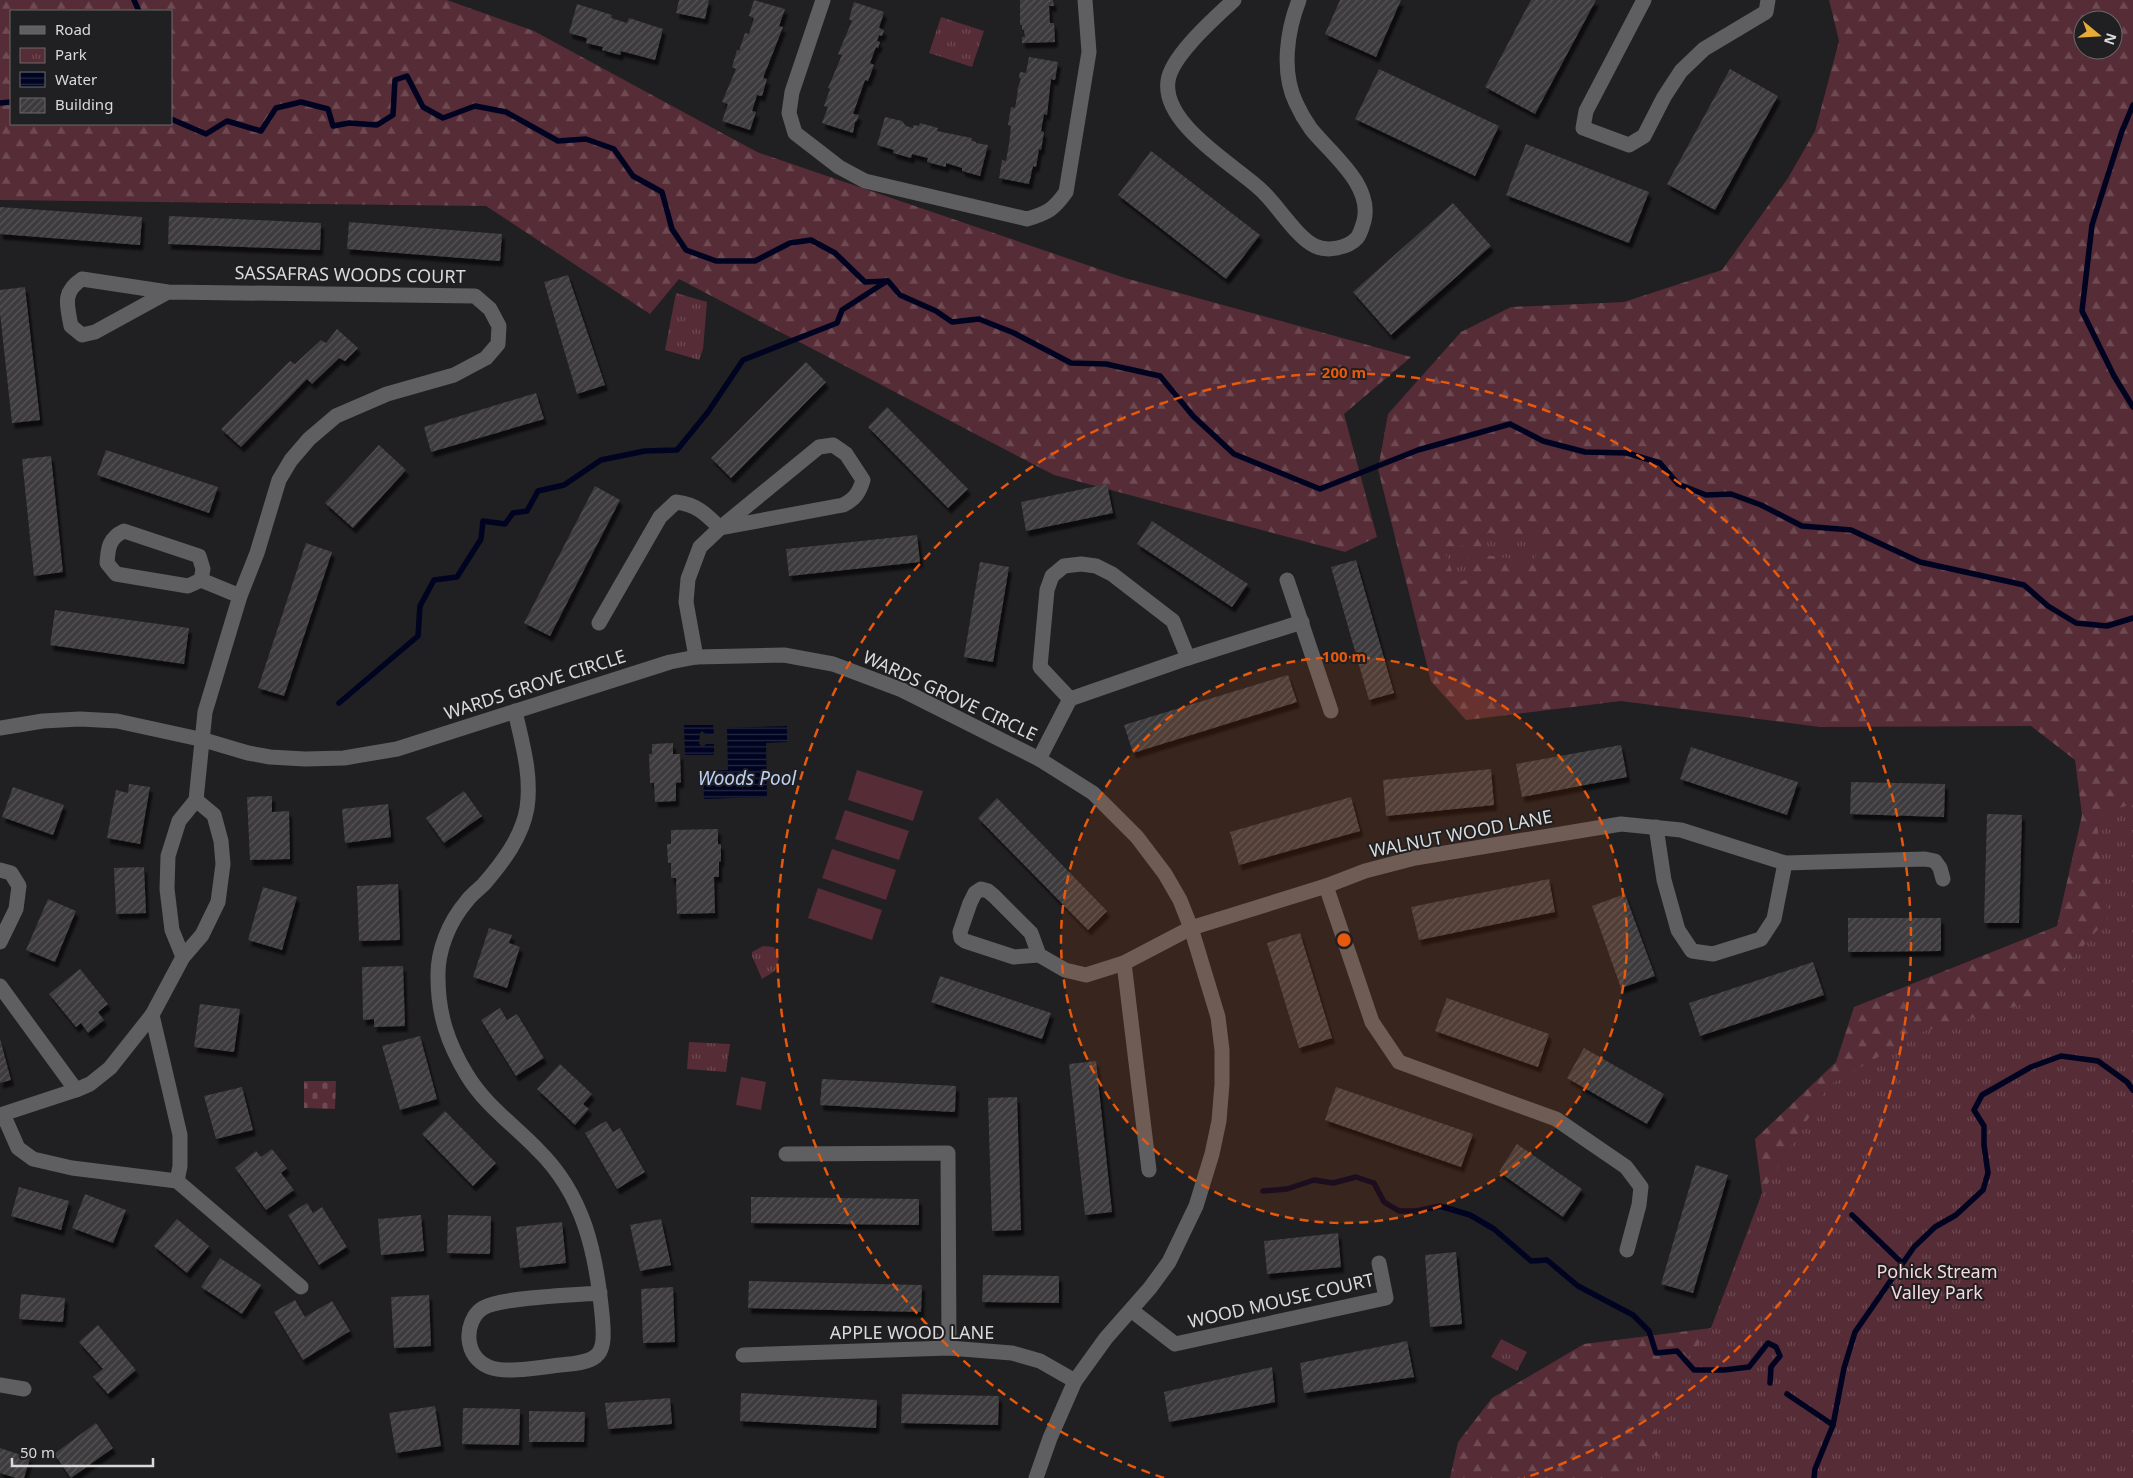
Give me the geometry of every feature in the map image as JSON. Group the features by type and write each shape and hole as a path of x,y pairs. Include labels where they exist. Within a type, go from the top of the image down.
{"street":[{"path":"823,0 792,92 789,113 795,133 839,166 864,181 1027,218 1044,214 1056,206 1066,192 1089,52 1085,0"},
{"path":"1234,0 1180,54 1171,67 1167,82 1170,99 1179,117 1198,140 1261,189 1306,241 1317,247 1333,248 1347,246 1357,238 1361,231 1366,214 1364,201 1351,173 1311,129 1295,102 1290,82 1288,38 1291,21 1299,0"},
{"path":"1644,0 1586,111 1583,128 1629,146 1644,136 1664,97 1681,71 1704,49 1766,12 1768,0"},
{"name":"SASSAFRAS WOODS COURT","path":"168,292 95,332 82,335 71,326 67,301 72,286 82,279 168,292 476,296 490,309 499,326 498,344 486,358 454,375 387,394 336,416 309,439 291,460 279,480 257,553 240,596 205,712 204,740 196,800"},
{"path":"696,656 686,602 688,579 700,547 720,528 819,447 833,445 846,454 863,480 860,491 853,500 843,505 720,528"},
{"path":"599,623 660,517 667,509 676,502 695,506 720,528"},
{"path":"201,580 203,569 199,556 124,531 114,536 108,548 107,563 116,574 188,586 201,580 240,596"},
{"path":"1070,699 1040,667 1048,590 1052,576 1064,566 1081,564 1096,566 1112,574 1173,621 1188,658"},
{"path":"1287,580 1331,711"},
{"path":"1039,759 1070,699 1188,658 1302,622"},
{"name":"WARDS GROVE CIRCLE","path":"0,728 43,721 80,719 117,721 204,740 248,754 305,759 344,758 397,749 642,670 696,656 784,655 833,664 902,690 1039,759 1093,793 1137,837 1176,894 1191,928 1218,1017 1222,1050 1219,1121 1206,1178 1184,1233 1169,1262 1106,1338 1075,1382 1050,1438 1036,1478"},
{"path":"515,711 528,772 526,810 519,832 508,853 482,886 468,899 446,935 440,956 438,975 439,1008 449,1040 467,1076 499,1114 539,1150 568,1188 580,1212 596,1264 600,1293 604,1335 603,1348 599,1355 590,1361 574,1364 499,1370 484,1365 473,1356 469,1340 469,1329 470,1323 481,1308 499,1302 600,1293"},
{"path":"183,957 172,930 167,889 168,856 179,821 196,800 214,815 221,841 223,864 218,902 202,936 183,957 152,1015 110,1068 90,1084 76,1090 2,1114 18,1148 32,1159 72,1168 177,1180 301,1287"},
{"name":"WALNUT WOOD LANE","path":"1039,955 1065,970 1086,975 1124,963 1191,928 1326,886 1365,870 1415,858 1621,824 1681,830 1785,863 1925,859 1935,861 1944,879"},
{"path":"1656,827 1664,880 1678,930 1692,951 1713,954 1761,938 1774,919 1785,863"},
{"path":"0,870 12,873 19,886 16,909 0,942"},
{"path":"1326,886 1372,1022 1399,1062 1556,1119 1626,1167 1641,1187 1639,1205 1627,1250"},
{"path":"981,889 988,891 994,896 1031,933 1039,955 1014,958 961,938 960,932 975,893 981,889"},
{"path":"1124,963 1150,1170"},
{"path":"0,986 76,1090"},
{"path":"152,1015 180,1135 180,1166 177,1180"},
{"path":"786,1154 948,1153 949,1348"},
{"name":"WOOD MOUSE COURT","path":"1131,1310 1175,1344 1386,1298 1379,1263"},
{"name":"APPLE WOOD LANE","path":"743,1355 949,1348 1012,1353 1040,1361 1075,1382"},
{"path":"0,1385 24,1389"}],"green space":[{"path":"0,0 447,0 534,31 757,152 1125,278 1411,357 1344,414 1377,537 1345,552 1054,475 679,279 650,314 486,206 0,200"},
{"path":"1829,0 2133,0 2133,1478 1450,1478 1458,1442 1492,1398 1584,1344 1711,1328 1763,1233 1762,1193 1755,1139 1836,1062 1854,1007 2057,926 2082,815 2075,760 2031,726 1820,727 1621,701 1466,720 1431,681 1378,469 1388,414 1461,332 1511,307 1624,302 1722,270 1788,178 1815,131 1839,41"},
{"path":"941,17 984,31 972,67 929,53"},
{"path":"676,293 707,302 703,349 699,360 665,350"},
{"path":"1488,533 1538,539 1535,562 1485,555"},
{"path":"1463,545 1474,577 1456,583 1445,551"},
{"path":"857,770 923,791 913,821 848,800"},
{"name":"Pohick Stream Valley Park","path":"2133,804 2133,1478 1616,1478 1650,1454 1660,1457 1653,1419 1675,1374 1711,1328 1762,1193 1829,1085 1924,1031 2035,1001 2108,918 2096,814"},
{"path":"845,810 909,831 899,860 835,839"},
{"path":"832,849 896,870 886,900 822,878"},
{"path":"818,888 882,910 872,940 808,918"},
{"path":"763,946 774,947 779,958 775,971 762,979 752,952"},
{"path":"689,1042 730,1044 726,1072 687,1069"},
{"path":"741,1077 766,1082 761,1110 736,1105"},
{"path":"304,1081 336,1081 335,1109 304,1108"},
{"path":"1501,1339 1527,1352 1517,1371 1491,1357"}],"water":[{"path":"684,725 713,725 714,735 707,735 702,731 699,744 703,747 706,744 714,744 714,755 685,755"},
{"name":"Woods Pool","path":"787,726 787,742 766,743 767,797 704,799 703,771 728,770 727,728"}],"building":[{"path":"679,0 709,0 705,19 676,13"},
{"path":"754,0 785,9 779,26 783,27 763,78 767,79 762,96 757,95 752,111 756,112 750,130 722,121 728,104 722,102 736,69 732,67 737,50 739,51 745,33 749,34 754,18 749,16"},
{"path":"1020,0 1053,0 1054,6 1049,6 1050,23 1054,23 1055,42 1022,43 1022,37 1025,37 1022,25 1020,25"},
{"path":"1340,0 1401,0 1376,57 1325,34"},
{"path":"1531,0 1596,0 1535,114 1485,87"},
{"path":"854,2 884,12 879,28 884,30 882,36 879,35 877,41 880,42 870,63 874,65 868,81 865,80 853,114 859,115 855,122 853,133 822,123 828,107 824,106 830,89 828,88 842,55 838,54 852,21 849,19"},
{"path":"577,4 612,15 611,18 627,23 629,18 663,29 655,60 621,51 620,55 602,50 603,47 586,43 587,38 569,33"},
{"path":"1029,57 1058,62 1055,80 1051,79 1047,115 1044,114 1041,131 1044,132 1041,150 1039,149 1036,167 1033,166 1029,184 999,178 1002,160 1006,161 1009,144 1011,126 1008,125 1011,107 1015,108 1017,90 1021,79 1019,78 1020,72 1026,73"},
{"path":"1379,69 1499,126 1475,176 1355,119"},
{"path":"1730,69 1778,96 1715,210 1667,184"},
{"path":"885,117 902,121 906,126 913,128 913,125 919,126 920,123 938,128 937,131 972,138 971,140 976,143 988,145 980,176 962,171 962,168 946,163 946,167 927,162 928,158 912,154 911,158 893,153 894,150 877,145"},
{"path":"1526,144 1649,192 1629,243 1506,195"},
{"path":"1151,151 1260,235 1226,279 1118,195"},
{"path":"1453,203 1491,246 1391,335 1353,292"},
{"path":"0,207 142,217 140,245 0,234"},
{"path":"169,216 321,223 320,250 168,244"},
{"path":"349,222 502,234 500,261 347,249"},
{"path":"568,275 605,385 577,394 544,282"},
{"path":"25,287 40,420 12,423 0,313 0,290"},
{"path":"337,329 358,348 345,361 339,358 312,384 307,379 241,447 221,429 290,361 295,364 321,340 326,343"},
{"path":"806,362 826,382 731,478 711,458"},
{"path":"536,393 544,419 431,452 424,427"},
{"path":"887,407 968,489 948,508 868,427"},
{"path":"379,445 406,470 353,528 325,503"},
{"path":"106,450 218,487 209,513 97,475"},
{"path":"51,456 63,572 34,576 22,459"},
{"path":"1107,484 1113,513 1026,531 1021,502"},
{"path":"595,486 620,500 550,636 524,623"},
{"path":"1152,521 1248,584 1232,607 1137,544"},
{"path":"917,535 920,562 789,576 786,549"},
{"path":"306,543 332,552 284,696 258,688"},
{"path":"1356,560 1394,693 1369,700 1331,567"},
{"path":"980,562 1009,567 993,662 964,657"},
{"path":"55,610 189,628 184,664 50,645"},
{"path":"1288,675 1297,702 1133,753 1124,725"},
{"path":"673,743 673,754 680,754 681,782 676,783 676,801 655,802 654,783 650,783 649,754 652,754 652,744"},
{"path":"1621,745 1627,777 1522,797 1516,764"},
{"path":"1691,747 1798,782 1787,815 1680,779"},
{"path":"1491,769 1494,805 1386,816 1383,780"},
{"path":"1851,782 1945,784 1944,817 1850,814"},
{"path":"129,784 150,787 140,844 107,838 116,790 128,793"},
{"path":"13,787 64,805 53,835 2,817"},
{"path":"464,791 482,816 444,843 426,818"},
{"path":"272,796 272,812 289,811 290,859 250,860 247,797"},
{"path":"1351,797 1360,831 1239,865 1230,832"},
{"path":"997,798 1107,911 1088,930 978,818"},
{"path":"388,804 391,837 345,843 342,809"},
{"path":"1987,814 2022,815 2019,923 1984,923"},
{"path":"718,829 718,844 721,844 721,861 719,862 719,877 714,877 715,913 677,914 676,878 671,878 671,863 668,863 667,844 671,844 671,830"},
{"path":"144,867 146,913 116,914 114,868"},
{"path":"1549,879 1555,912 1419,940 1411,907"},
{"path":"398,884 400,940 359,941 357,886"},
{"path":"263,887 297,897 282,950 248,940"},
{"path":"1625,894 1655,976 1621,988 1592,906"},
{"path":"48,899 76,911 55,962 26,950"},
{"path":"1848,918 1941,918 1941,951 1848,952"},
{"path":"489,928 512,935 509,943 520,947 507,988 473,977"},
{"path":"1300,933 1332,1038 1299,1048 1267,943"},
{"path":"1813,962 1824,995 1700,1036 1689,1003"},
{"path":"403,966 405,1026 374,1027 374,1019 363,1020 362,967"},
{"path":"80,969 108,1004 98,1012 104,1020 88,1033 81,1023 76,1027 49,994"},
{"path":"940,976 1051,1013 1042,1039 931,1002"},
{"path":"1447,998 1549,1034 1538,1067 1435,1031"},
{"path":"200,1004 240,1009 234,1052 194,1047"},
{"path":"500,1008 507,1020 517,1014 544,1058 516,1076 481,1020"},
{"path":"420,1036 437,1099 400,1110 382,1046"},
{"path":"0,1039 11,1080 0,1083"},
{"path":"1584,1048 1664,1094 1647,1124 1567,1078"},
{"path":"1096,1061 1112,1212 1085,1215 1069,1064"},
{"path":"560,1064 592,1094 583,1104 589,1109 575,1125 537,1089"},
{"path":"822,1079 956,1086 955,1112 820,1105"},
{"path":"242,1087 253,1130 216,1139 204,1096"},
{"path":"1336,1087 1473,1134 1461,1167 1325,1120"},
{"path":"1017,1097 1021,1230 992,1231 988,1098"},
{"path":"445,1111 496,1163 473,1186 422,1134"},
{"path":"606,1121 613,1132 620,1128 645,1172 617,1189 585,1133"},
{"path":"1517,1144 1582,1189 1563,1217 1499,1172"},
{"path":"272,1149 287,1168 281,1173 294,1190 266,1210 235,1168 256,1151 261,1157"},
{"path":"1696,1165 1728,1175 1693,1293 1661,1284"},
{"path":"19,1187 69,1201 61,1230 11,1216"},
{"path":"85,1194 126,1210 113,1243 72,1228"},
{"path":"751,1197 919,1199 919,1225 751,1223"},
{"path":"307,1203 313,1213 322,1207 347,1247 319,1265 288,1215"},
{"path":"421,1215 424,1251 381,1255 378,1219"},
{"path":"448,1215 491,1216 490,1254 447,1253"},
{"path":"177,1219 209,1246 187,1273 154,1246"},
{"path":"661,1219 671,1265 640,1271 630,1225"},
{"path":"562,1222 566,1263 520,1268 516,1227"},
{"path":"1338,1233 1341,1267 1267,1274 1264,1241"},
{"path":"1456,1252 1462,1324 1430,1327 1425,1255"},
{"path":"220,1258 261,1285 242,1314 201,1287"},
{"path":"983,1275 1059,1276 1059,1303 982,1302"},
{"path":"749,1281 922,1285 921,1312 748,1308"},
{"path":"673,1287 675,1342 643,1343 641,1289"},
{"path":"21,1294 65,1298 63,1322 19,1319"},
{"path":"429,1295 431,1346 394,1348 391,1297"},
{"path":"295,1300 305,1317 332,1301 350,1331 303,1360 274,1312"},
{"path":"98,1325 136,1370 108,1394 93,1377 103,1369 79,1342"},
{"path":"1407,1341 1414,1377 1304,1393 1300,1363"},
{"path":"1272,1367 1275,1402 1169,1422 1164,1392"},
{"path":"741,1393 877,1400 876,1428 740,1421"},
{"path":"902,1394 999,1396 998,1425 901,1423"},
{"path":"670,1398 672,1424 608,1429 605,1403"},
{"path":"435,1406 441,1446 396,1453 389,1413"},
{"path":"463,1408 520,1409 519,1445 462,1444"},
{"path":"529,1411 585,1412 584,1442 529,1442"},
{"path":"96,1423 113,1448 71,1478 54,1454"},
{"path":"0,1448 30,1458 24,1478 16,1478 0,1473"}],"waterway":[{"path":"134,0 139,10"},
{"path":"172,119 206,134 227,121 261,131 276,108 301,102 328,109 333,126 349,123 377,125 393,115 395,80 407,76 423,107 443,118 475,106 506,112 558,141 586,139 614,149 633,176 662,192 672,229 686,250 716,261 755,261 790,243 811,240 835,253 865,282 888,281 900,295 936,311 952,322 979,319 1014,333 1071,363 1106,364 1160,376 1193,416 1234,454 1320,489 1418,450 1510,424 1543,441 1585,452 1627,453 1660,463 1678,484 1706,495 1731,494 1761,505 1802,526 1851,530 1920,562 2024,585 2048,606 2076,623 2107,626 2133,618"},
{"path":"0,103 10,102"},
{"path":"2133,105 2122,131 2092,225 2082,311 2114,376 2133,407"},
{"path":"339,703 418,636 420,606 434,580 457,577 481,539 483,521 505,524 513,513 527,511 538,491 564,485 601,460 645,451 677,450 708,412 743,360 837,323 842,310 887,281"},
{"path":"1814,1478 1815,1469 1833,1425 1844,1368 1855,1332 1914,1247 1935,1227 1956,1215 1983,1190 1988,1173 1984,1145 1984,1126 1974,1110 1982,1095 2031,1067 2061,1056 2098,1061 2127,1082 2133,1090"},
{"path":"1263,1191 1287,1189 1314,1180 1333,1183 1356,1177 1374,1183 1384,1202 1399,1211 1416,1211 1440,1206 1470,1215 1494,1229 1531,1261 1547,1260 1578,1286 1633,1315 1649,1331 1656,1353 1677,1351 1694,1370 1724,1370 1749,1367 1768,1343 1776,1347 1780,1356 1771,1367 1770,1383"},
{"path":"1852,1215 1902,1263"},
{"path":"1787,1394 1833,1425"}]}
